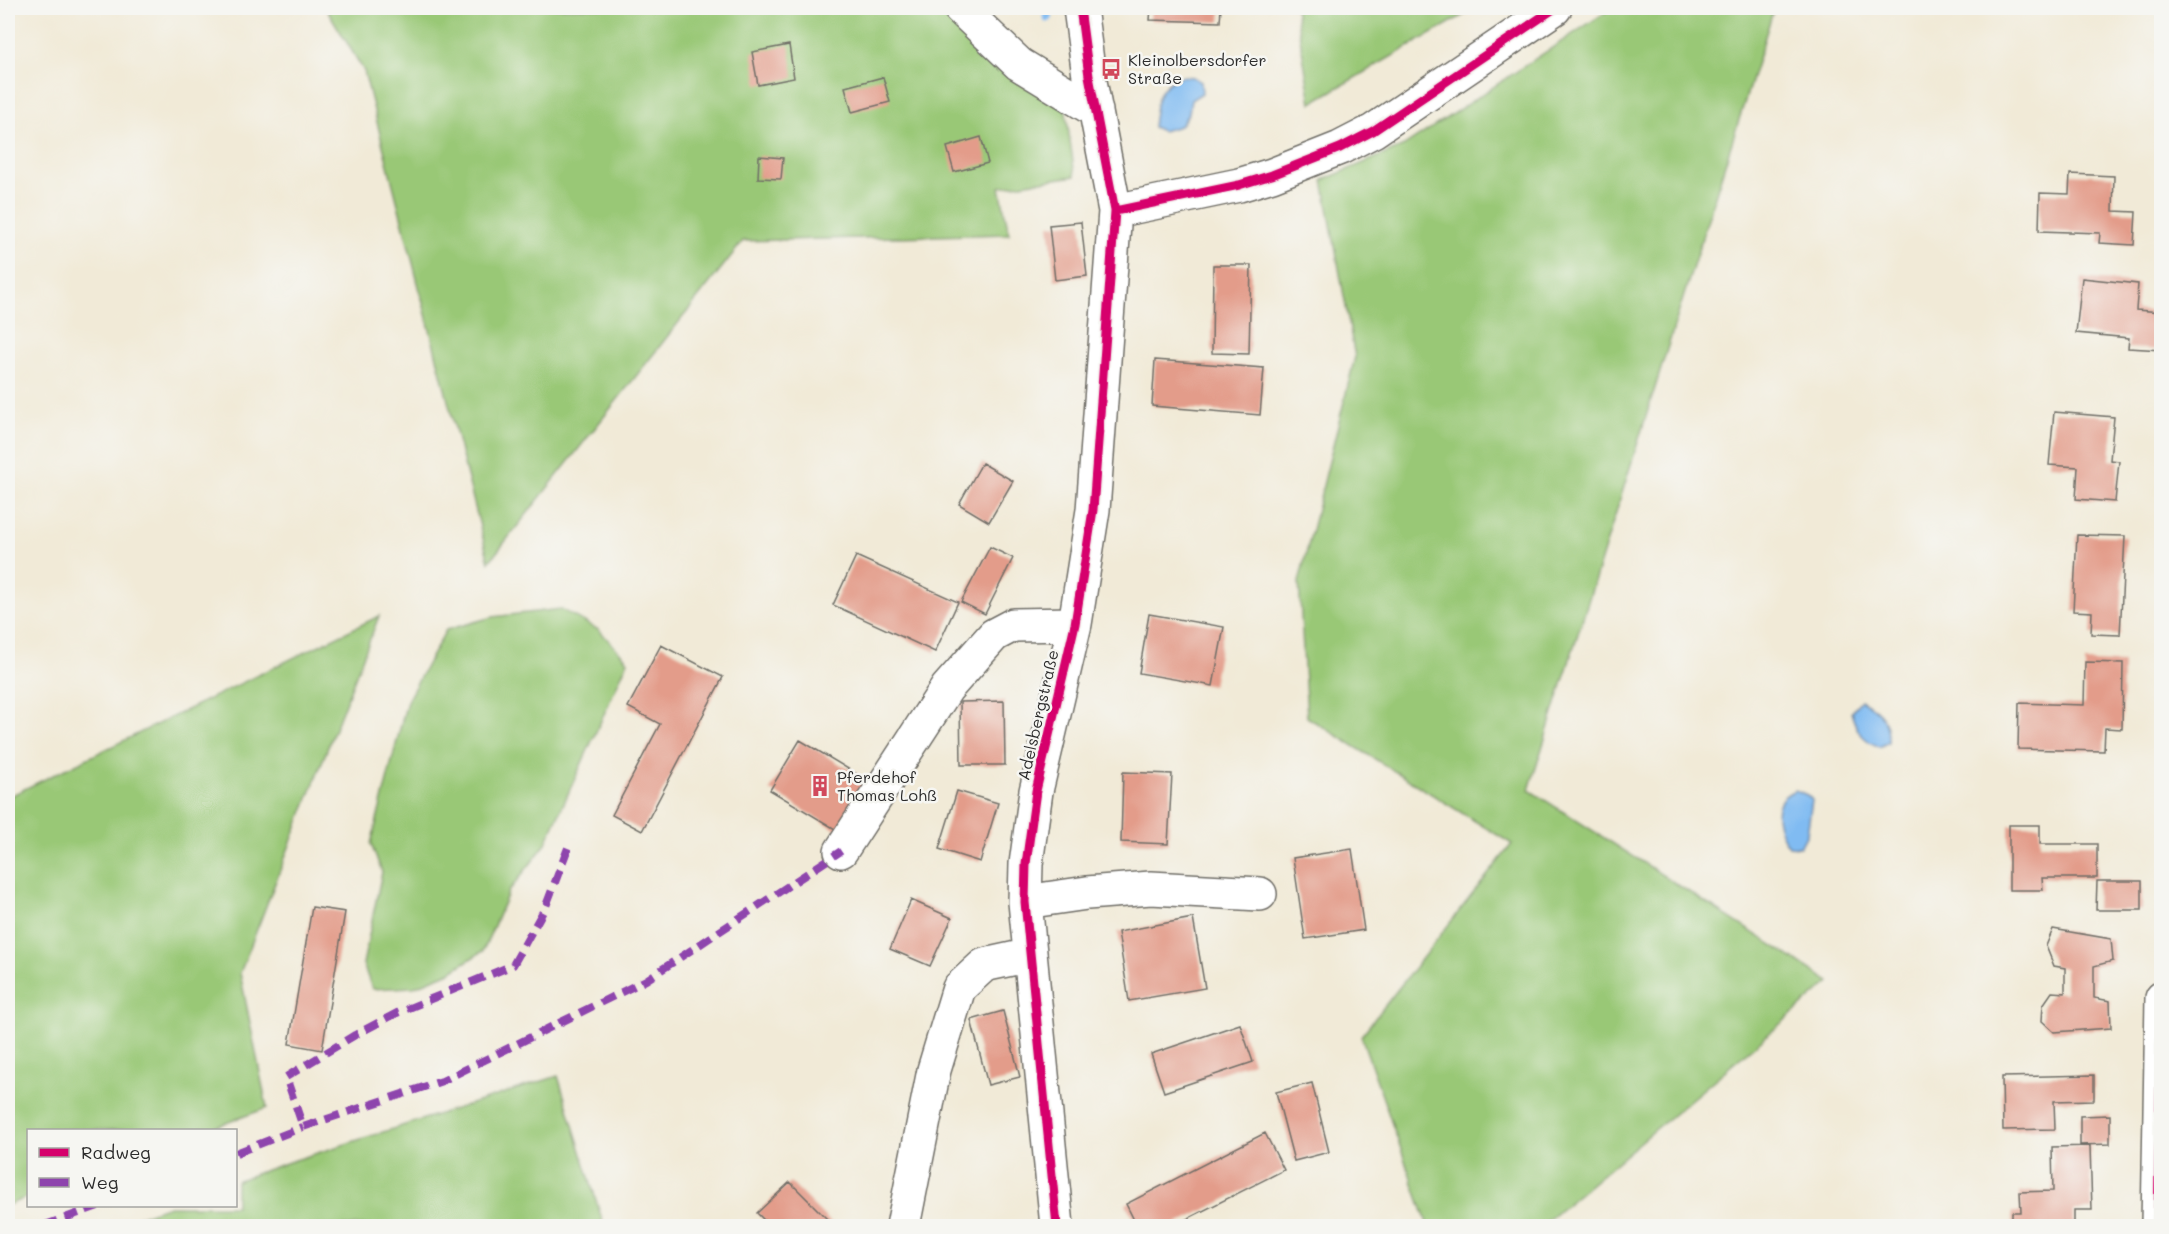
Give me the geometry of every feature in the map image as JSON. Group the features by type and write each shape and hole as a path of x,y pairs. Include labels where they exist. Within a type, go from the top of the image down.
{"street":[{"path":"960,8 1019,64 1096,111"},
{"name":"Adelsbergstraße","path":"1057,1227 1025,902 1026,864 1036,791 1075,624 1094,510 1114,211 1089,76 1080,8"},
{"path":"1114,211 1239,185 1272,175 1340,148 1373,131 1555,8"},
{"path":"841,851 947,688 994,635 1013,625 1075,624"},
{"path":"1025,902 1087,893 1151,888 1260,894"},
{"path":"903,1227 934,1070 959,988 984,965 1030,955"},
{"path":"2158,1227 2162,998"}],"green space":[{"path":"326,8 969,8 1062,85 1075,176 1000,187 1009,234 743,241 489,562 364,71"},
{"path":"1295,8 1476,8 1311,103"},
{"path":"1612,8 1774,8 1529,790 1830,982 1541,1226 1428,1226 1361,1036 1512,844 1307,717 1299,582 1355,357 1323,180 1404,146"},
{"path":"561,609 599,630 628,661 545,845 509,891 483,951 450,972 414,987 372,989 363,964 382,872 371,844 407,701 446,630 492,617"},
{"path":"379,616 240,973 267,1108 210,1129 27,1129 27,1197 8,1205 8,797"},
{"path":"558,1076 604,1226 112,1226 166,1207 237,1207 237,1181"}],"water":[{"path":"1181,76 1193,77 1201,82 1202,93 1191,100 1189,113 1180,126 1162,131 1153,127 1158,97 1166,85"},
{"path":"1861,700 1878,712 1885,722 1888,742 1880,747 1864,738 1855,724 1851,712"},
{"path":"1795,790 1812,800 1807,834 1800,847 1789,846 1782,835 1777,817 1777,810 1782,799"}],"building":[{"path":"1151,8 1221,8 1220,22 1150,20"},
{"path":"789,45 794,78 758,85 752,52"},
{"path":"883,77 890,102 852,112 845,87"},
{"path":"981,137 988,163 954,172 947,147"},
{"path":"759,156 783,158 781,179 758,178"},
{"path":"2070,174 2114,176 2113,211 2136,212 2134,245 2099,243 2100,233 2039,231 2040,193 2069,194"},
{"path":"1081,222 1087,276 1055,280 1049,225"},
{"path":"1213,265 1251,265 1249,354 1212,353"},
{"path":"2082,278 2138,284 2136,310 2162,312 2162,350 2128,348 2129,338 2076,333"},
{"path":"1155,360 1264,368 1260,415 1152,406"},
{"path":"2054,412 2114,417 2110,460 2119,461 2115,502 2076,499 2078,467 2049,465"},
{"path":"982,463 1013,481 989,522 959,504"},
{"path":"2077,535 2125,536 2120,635 2091,634 2092,612 2073,611"},
{"path":"990,547 1013,558 985,614 961,602"},
{"path":"856,556 958,602 935,652 833,605"},
{"path":"1149,614 1224,627 1213,686 1139,673"},
{"path":"661,645 723,677 642,831 612,815 660,724 628,707"},
{"path":"2085,662 2123,663 2122,729 2105,728 2104,751 2018,749 2019,703 2084,705"},
{"path":"1004,701 1005,765 961,765 960,702"},
{"name":"Pferdehof Thomas Lohß","path":"800,740 870,782 840,832 770,790"},
{"path":"1123,772 1172,774 1168,844 1121,842"},
{"path":"957,791 998,803 980,862 939,849"},
{"path":"2009,825 2040,825 2040,844 2097,844 2097,878 2042,878 2043,890 2009,890"},
{"path":"1352,849 1364,930 1305,939 1293,858"},
{"path":"2097,881 2142,881 2142,910 2096,910"},
{"path":"911,900 952,918 930,966 890,949"},
{"path":"312,907 345,912 322,1050 289,1044"},
{"path":"1193,918 1205,988 1129,1001 1118,932"},
{"path":"2053,929 2111,939 2113,961 2094,966 2094,998 2110,1001 2111,1028 2054,1032 2042,1021 2043,1005 2052,992 2065,993 2065,968 2054,966 2046,946"},
{"path":"1003,1011 1020,1077 988,1085 971,1020"},
{"path":"1240,1024 1253,1062 1164,1092 1151,1054"},
{"path":"2094,1075 2094,1100 2054,1101 2055,1129 2003,1130 2002,1077"},
{"path":"1312,1083 1329,1152 1294,1161 1276,1092"},
{"path":"2110,1115 2110,1144 2080,1145 2080,1116"},
{"path":"1265,1133 1284,1170 1173,1226 1137,1226 1126,1204"},
{"path":"2090,1146 2092,1210 2074,1210 2074,1226 2012,1226 2012,1212 2021,1212 2020,1192 2053,1191 2052,1147"},
{"path":"790,1182 834,1226 770,1226 757,1213"}],"waterway":[{"path":"1047,8 1048,17"}],"marked path":[{"path":"568,848 546,906 513,965 397,1013 355,1035 286,1077 303,1127 442,1081 646,980 841,851"},
{"path":"237,1153 303,1127"},
{"path":"43,1226 95,1207"}],"cycle path":[{"path":"1057,1226 1025,902 1026,864 1036,791 1075,624 1093,510 1115,211 1089,76 1080,8"},
{"path":"1115,211 1239,185 1272,175 1340,148 1373,131 1555,8"},
{"path":"2158,1226 2162,998"}],"place":[{"name":"Kleinolbersdorfer Straße","path":"1111,69"},
{"name":"Pferdehof Thomas Lohß","path":"820,786"}]}
